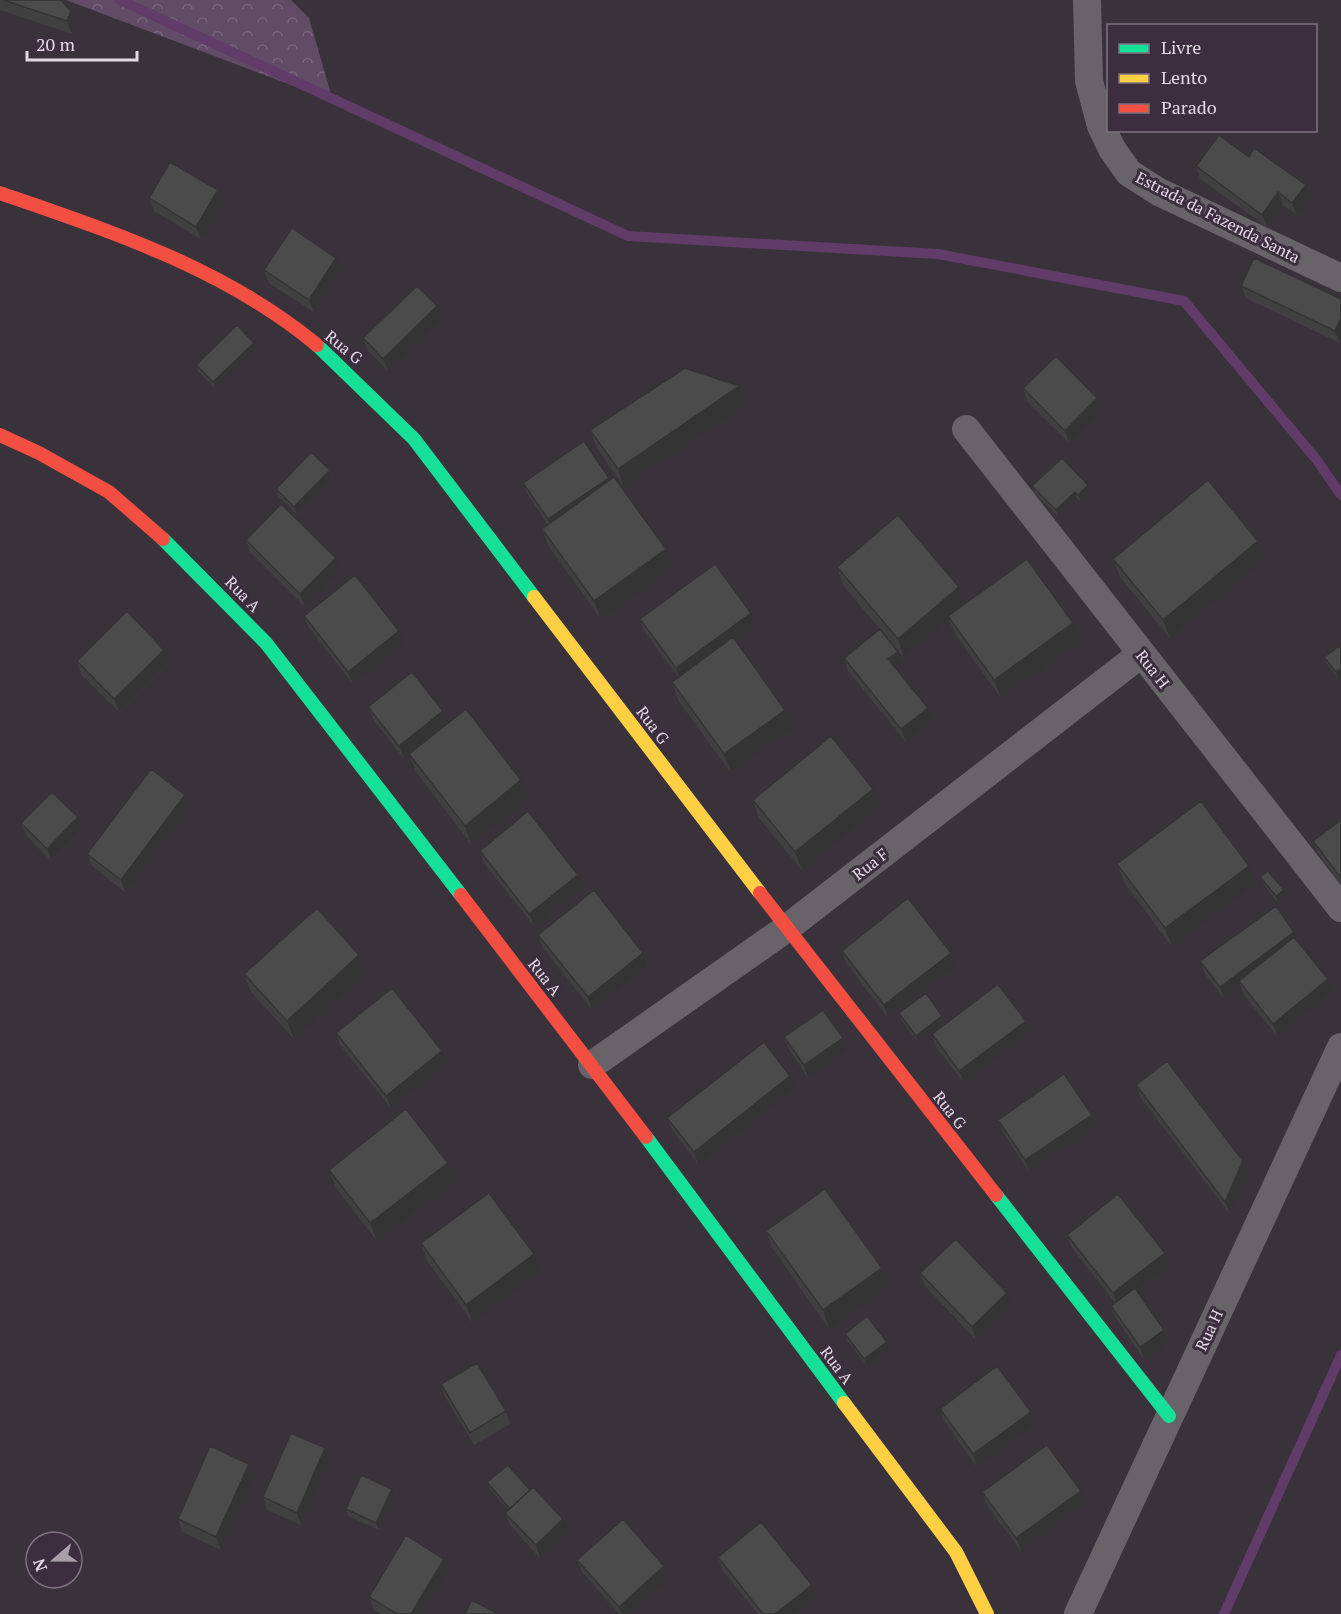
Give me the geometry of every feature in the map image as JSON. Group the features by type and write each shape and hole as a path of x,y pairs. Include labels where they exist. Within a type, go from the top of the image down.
{"street":[{"name":"Estrada da Fazenda Santa","path":"1086,0 1089,81 1101,126 1112,149 1129,173 1159,192 1341,278"},
{"name":"Rua G","path":"0,193 131,238 226,283 284,320 354,376 414,439 787,928 1169,1416"},
{"name":"Rua H","path":"966,429 1341,908"},
{"name":"Rua A","path":"0,435 39,453 109,492 178,552 258,634 592,1065 956,1552 987,1614"},
{"name":"Rua F","path":"592,1065 787,928 1142,654"},
{"name":"Rua H","path":"1078,1614 1341,1047"}],"green space":[{"path":"66,0 291,0 309,18 333,101"}],"building":[{"path":"3,0 61,0 71,11 67,21"},
{"path":"1219,135 1249,157 1254,148 1306,185 1292,203 1278,192 1262,215 1196,166"},
{"path":"170,162 218,190 196,227 149,198"},
{"path":"292,228 336,258 309,300 264,270"},
{"path":"1254,258 1341,299 1341,318 1335,331 1241,286"},
{"path":"417,286 437,306 383,359 363,338"},
{"path":"237,325 254,343 213,382 196,365"},
{"path":"1056,356 1097,398 1065,431 1023,388"},
{"path":"685,368 739,386 618,469 590,430"},
{"path":"584,441 609,478 548,519 523,483"},
{"path":"311,452 330,470 294,507 276,489"},
{"path":"1062,458 1088,485 1078,495 1075,492 1056,510 1032,486"},
{"path":"614,477 666,549 594,601 542,529"},
{"path":"1208,480 1258,541 1163,620 1113,559"},
{"path":"281,504 336,558 300,594 246,540"},
{"path":"898,515 959,587 898,639 837,567"},
{"path":"1027,559 1073,623 994,680 948,616"},
{"path":"715,564 751,613 676,668 640,619"},
{"path":"355,575 399,631 348,672 304,616"},
{"path":"127,611 164,650 114,699 77,661"},
{"path":"880,629 898,652 888,659 928,708 901,729 844,658"},
{"path":"733,637 785,710 724,754 672,682"},
{"path":"1341,645 1341,669 1336,672 1324,657"},
{"path":"412,672 443,711 399,746 368,707"},
{"path":"466,709 521,780 465,826 409,754"},
{"path":"831,736 873,789 795,852 753,800"},
{"path":"151,769 185,795 121,880 87,854"},
{"path":"52,792 78,817 47,849 21,823"},
{"path":"1201,801 1249,866 1165,928 1117,864"},
{"path":"528,811 578,875 529,914 480,851"},
{"path":"1341,820 1341,878 1313,841"},
{"path":"1268,871 1284,890 1276,896 1260,877"},
{"path":"594,890 643,953 588,997 538,935"},
{"path":"908,898 951,953 884,1005 842,951"},
{"path":"1276,906 1294,932 1220,987 1200,961"},
{"path":"317,908 359,955 287,1021 244,974"},
{"path":"1294,937 1328,979 1273,1024 1239,981"},
{"path":"998,984 1026,1021 959,1071 932,1034"},
{"path":"392,988 442,1051 386,1096 336,1033"},
{"path":"926,993 942,1016 916,1036 899,1013"},
{"path":"823,1010 843,1038 804,1065 784,1037"},
{"path":"764,1042 790,1076 694,1152 667,1118"},
{"path":"1167,1061 1243,1161 1225,1202 1136,1085"},
{"path":"1064,1074 1092,1115 1025,1160 998,1120"},
{"path":"406,1109 448,1163 370,1223 329,1170"},
{"path":"825,1189 882,1268 823,1310 766,1231"},
{"path":"489,1193 534,1254 466,1305 421,1243"},
{"path":"1118,1194 1165,1253 1113,1293 1067,1235"},
{"path":"956,1239 1007,1293 972,1327 920,1273"},
{"path":"1135,1288 1164,1330 1140,1347 1111,1306"},
{"path":"867,1316 887,1342 864,1359 845,1334"},
{"path":"477,1363 506,1411 470,1433 441,1384"},
{"path":"997,1366 1031,1412 973,1454 940,1409"},
{"path":"291,1433 325,1448 297,1513 263,1497"},
{"path":"1047,1445 1081,1491 1016,1538 982,1492"},
{"path":"210,1446 249,1464 216,1537 178,1519"},
{"path":"508,1465 530,1490 510,1509 487,1482"},
{"path":"361,1475 392,1489 376,1523 346,1509"},
{"path":"533,1487 563,1519 536,1545 505,1513"},
{"path":"623,1519 664,1566 619,1607 577,1560"},
{"path":"761,1522 812,1585 775,1614 763,1614 718,1557"},
{"path":"406,1535 444,1559 411,1614 397,1614 369,1597"},
{"path":"472,1600 498,1614 465,1614"}],"waterway":[{"path":"120,0 628,236 938,254 1184,301 1316,459 1341,495"},
{"path":"1224,1614 1341,1355"}],"traffic: fast":[{"path":"317,345 414,439 534,597"},
{"path":"163,539 266,643 461,895"},
{"path":"646,1137 844,1403"},
{"path":"996,1195 1169,1416"}],"traffic: slow":[{"path":"534,597 760,893"},
{"path":"844,1403 956,1552 987,1614"}],"traffic: jam":[{"path":"0,193 84,222 205,273 244,294 317,345"},
{"path":"0,435 39,453 109,492 163,539"},
{"path":"760,893 996,1195"},
{"path":"461,895 646,1137"}]}
